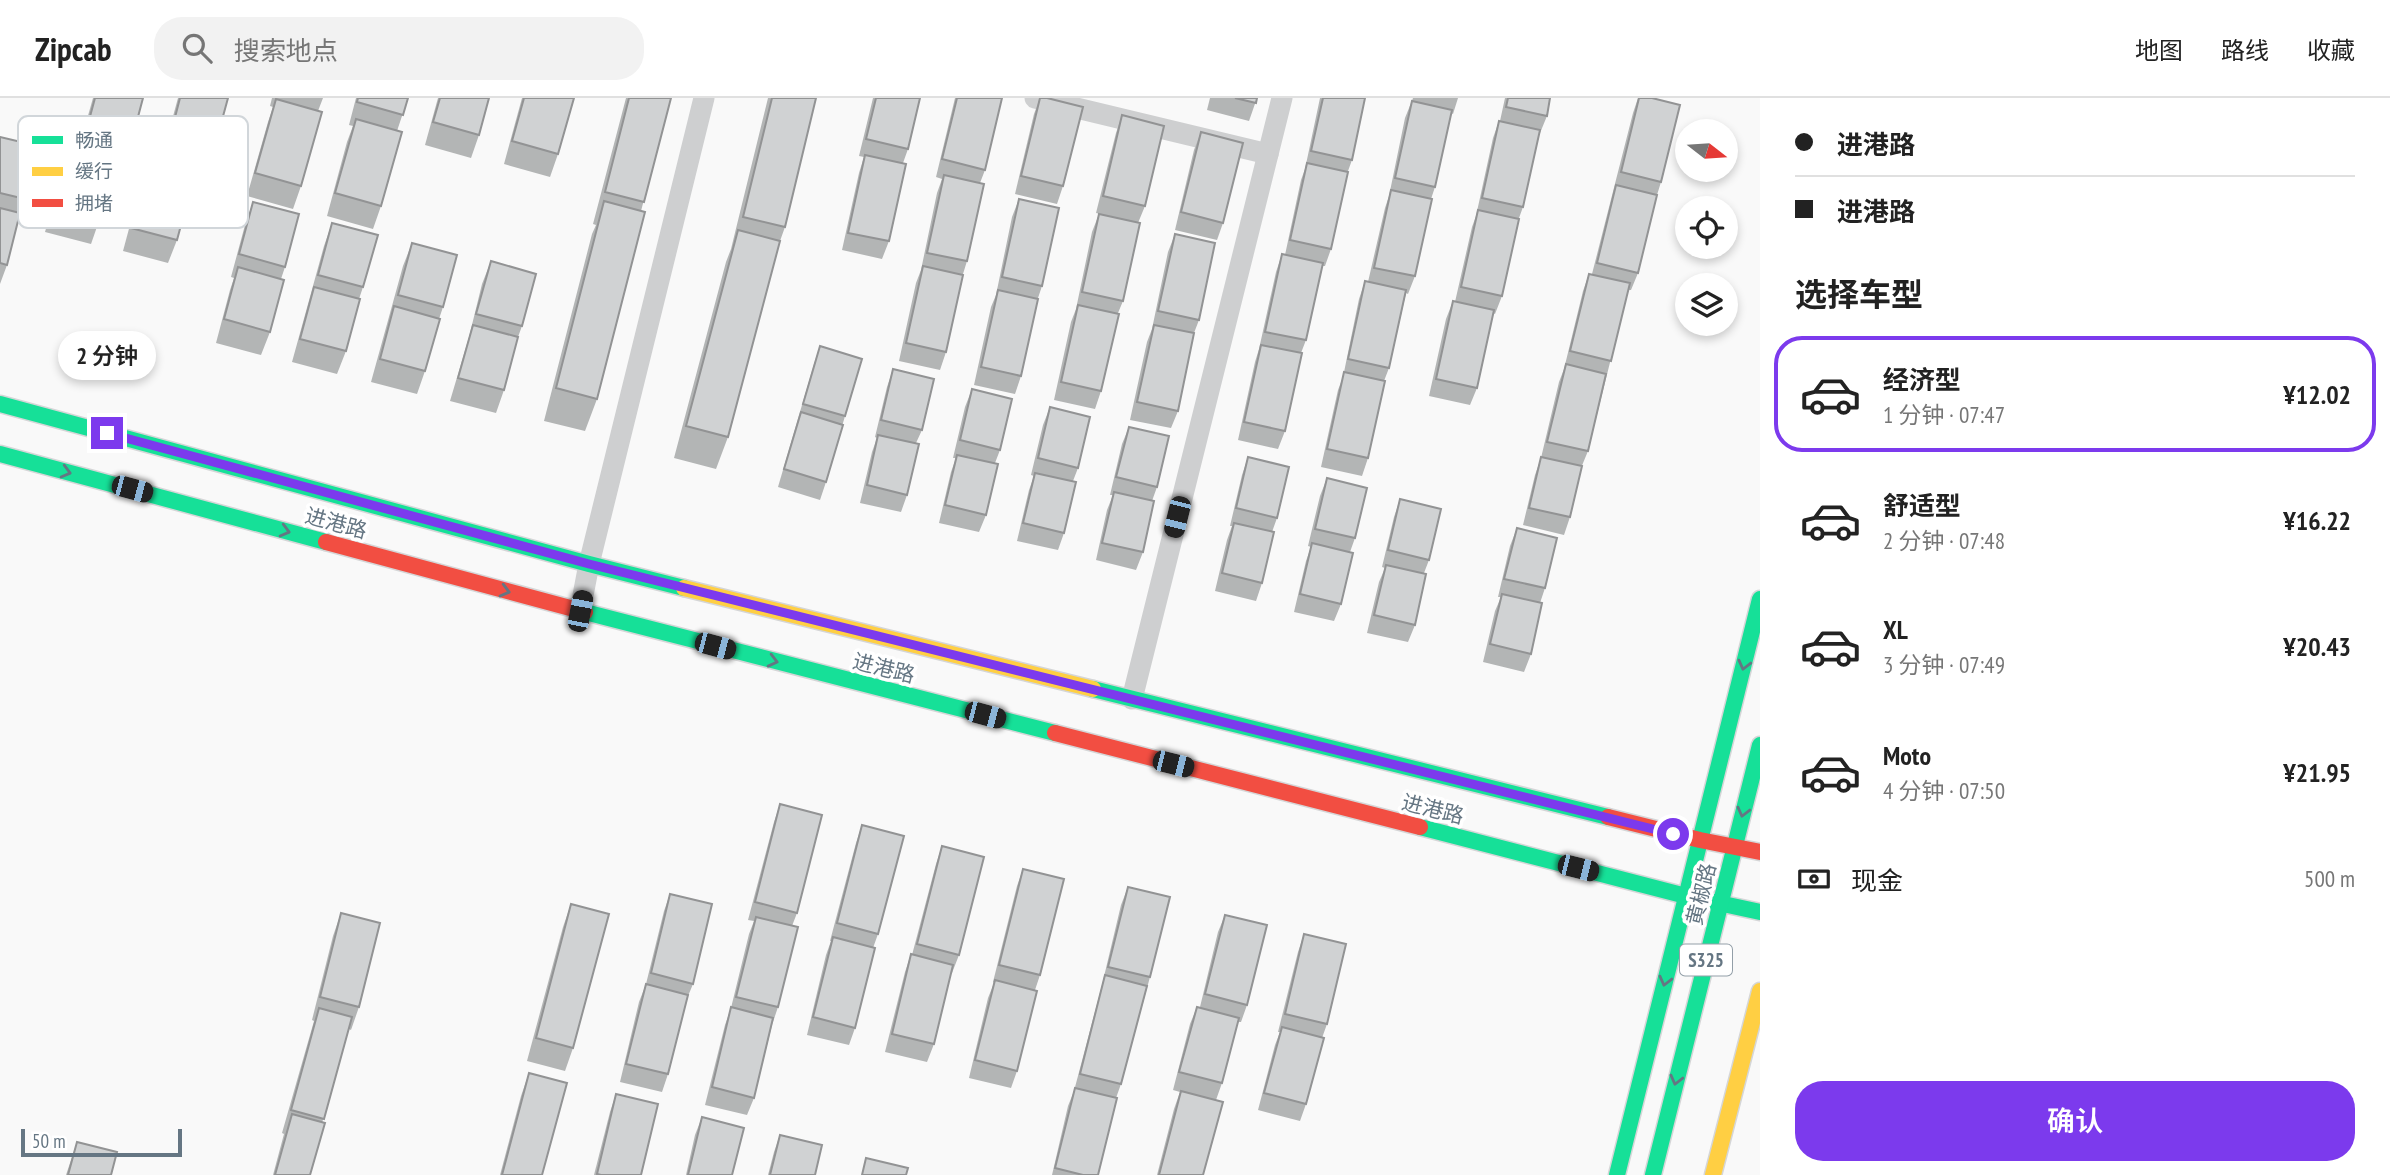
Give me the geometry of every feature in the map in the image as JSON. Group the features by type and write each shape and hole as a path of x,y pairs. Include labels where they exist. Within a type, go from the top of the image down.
{"main road":[{"name":"进港路","path":"0,404 589,564 1700,840 1760,852"},
{"name":"进港路","path":"0,454 580,611 1686,896 1760,912"},
{"path":"1617,1175 1760,599"},
{"name":"黄椒路","path":"1653,1175 1760,746"},
{"path":"1713,1175 1760,991"}],"street":[{"path":"580,611 589,564 704,98"},
{"path":"1035,98 1268,154"},
{"path":"1132,699 1282,98"}],"building":[{"path":"95,98 143,98 138,116 90,116"},
{"path":"180,98 228,98 223,116 175,116"},
{"path":"358,98 408,98 403,115 357,102"},
{"path":"440,98 489,98 479,135 433,122"},
{"path":"524,98 574,98 558,154 512,141"},
{"path":"629,98 671,98 644,202 605,192"},
{"path":"772,98 816,98 785,227 743,217"},
{"path":"876,98 920,98 908,149 866,139"},
{"path":"957,98 1002,98 985,170 942,159"},
{"path":"1040,98 1083,107 1063,186 1021,176"},
{"path":"1235,98 1257,98 1256,103"},
{"path":"1323,98 1365,98 1352,160 1311,151"},
{"path":"1508,98 1550,98 1547,116 1506,107"},
{"path":"1639,98 1652,98 1680,105 1661,182 1621,172"},
{"path":"276,99 322,112 301,186 255,173"},
{"path":"1412,101 1452,110 1435,187 1395,178"},
{"path":"1122,115 1164,126 1145,206 1103,196"},
{"path":"356,119 402,132 381,206 335,193"},
{"path":"1499,121 1540,130 1523,207 1482,198"},
{"path":"1201,132 1243,143 1223,223 1181,212"},
{"path":"0,137 18,141 18,197 0,193"},
{"path":"865,155 906,164 889,241 848,233"},
{"path":"1307,163 1348,172 1331,249 1290,240"},
{"path":"944,175 984,184 967,261 927,253"},
{"path":"1616,185 1657,195 1638,273 1597,263"},
{"path":"1391,190 1432,199 1415,276 1374,268"},
{"path":"1019,199 1059,208 1042,286 1002,277"},
{"path":"604,201 645,212 597,399 556,388"},
{"path":"253,202 299,214 285,267 239,254"},
{"path":"0,208 18,212 18,221 7,265 0,263"},
{"path":"1478,210 1519,219 1502,296 1461,287"},
{"path":"1099,214 1140,223 1123,301 1082,292"},
{"path":"332,223 378,235 363,287 318,275"},
{"path":"131,228 180,228 177,240"},
{"path":"738,230 780,241 728,437 686,426"},
{"path":"1175,234 1215,243 1199,320 1158,311"},
{"path":"412,243 457,255 443,307 398,295"},
{"path":"1282,254 1323,263 1306,340 1265,332"},
{"path":"491,261 536,274 522,326 476,314"},
{"path":"923,266 963,275 946,352 906,343"},
{"path":"238,267 284,280 270,332 224,319"},
{"path":"1589,274 1630,283 1611,361 1570,351"},
{"path":"1365,281 1406,290 1389,368 1348,359"},
{"path":"314,287 360,299 346,351 300,339"},
{"path":"998,290 1038,299 1021,376 981,367"},
{"path":"1453,301 1494,310 1477,388 1436,379"},
{"path":"1078,305 1119,314 1101,391 1061,382"},
{"path":"394,306 440,319 425,371 380,359"},
{"path":"473,325 518,337 504,390 458,378"},
{"path":"1154,325 1194,333 1178,411 1137,402"},
{"path":"1261,345 1302,353 1285,431 1244,422"},
{"path":"820,346 862,359 845,416 803,404"},
{"path":"1566,364 1606,374 1588,451 1547,442"},
{"path":"893,369 934,379 922,430 881,420"},
{"path":"1344,372 1385,381 1368,458 1327,449"},
{"path":"972,389 1012,399 1000,450 960,440"},
{"path":"1050,407 1090,417 1078,468 1038,458"},
{"path":"801,412 843,425 826,482 784,469"},
{"path":"1129,427 1169,436 1157,487 1116,477"},
{"path":"878,435 919,444 907,495 867,485"},
{"path":"957,455 998,464 986,515 945,505"},
{"path":"1248,457 1289,467 1277,518 1236,508"},
{"path":"1541,457 1582,466 1570,517 1529,508"},
{"path":"1035,473 1076,482 1064,533 1023,523"},
{"path":"1327,478 1367,488 1355,538 1315,529"},
{"path":"1114,492 1154,501 1143,552 1102,543"},
{"path":"1400,499 1441,509 1429,560 1388,550"},
{"path":"1234,523 1274,532 1262,583 1222,573"},
{"path":"1517,528 1557,538 1545,588 1504,579"},
{"path":"1312,543 1353,553 1341,604 1300,594"},
{"path":"1386,565 1426,574 1415,625 1374,615"},
{"path":"1502,594 1542,603 1531,654 1490,644"},
{"path":"780,804 822,815 797,913 755,902"},
{"path":"862,825 904,836 878,934 837,923"},
{"path":"942,846 984,857 959,955 917,944"},
{"path":"1023,869 1064,879 1040,975 999,965"},
{"path":"1128,887 1170,897 1150,977 1108,967"},
{"path":"670,894 712,904 693,984 651,973"},
{"path":"571,904 609,914 573,1048 536,1038"},
{"path":"341,913 380,923 359,1007 320,997"},
{"path":"1225,915 1267,925 1247,1005 1205,994"},
{"path":"756,917 798,927 778,1007 736,997"},
{"path":"1304,934 1346,944 1327,1024 1285,1014"},
{"path":"833,937 875,948 855,1028 813,1017"},
{"path":"911,954 953,965 934,1044 892,1034"},
{"path":"1105,975 1147,986 1121,1084 1080,1074"},
{"path":"995,980 1037,991 1017,1071 975,1060"},
{"path":"646,984 688,995 668,1074 626,1064"},
{"path":"731,1007 773,1018 754,1098 712,1087"},
{"path":"1197,1007 1239,1018 1222,1083 1179,1072"},
{"path":"319,1008 352,1017 324,1119 291,1110"},
{"path":"1282,1027 1324,1038 1306,1104 1264,1093"},
{"path":"529,1073 567,1083 542,1175 502,1175"},
{"path":"1075,1088 1117,1098 1098,1175 1083,1175 1055,1168"},
{"path":"1181,1091 1223,1102 1203,1175 1159,1175"},
{"path":"616,1094 658,1104 641,1175 597,1174"},
{"path":"292,1114 325,1123 310,1175 275,1175"},
{"path":"702,1117 744,1128 732,1175 688,1175"},
{"path":"780,1135 822,1145 815,1175 770,1175"},
{"path":"77,1142 117,1152 111,1175 68,1175"},
{"path":"866,1158 908,1168 906,1175 862,1175"}],"traffic: fast":[{"path":"0,404 684,588"},
{"path":"0,454 326,542"},
{"path":"1617,1175 1760,599"},
{"path":"585,612 1055,733"},
{"path":"1093,689 1608,817"},
{"path":"1653,1175 1760,745"},
{"path":"1420,827 1686,896 1760,912"}],"traffic: slow":[{"path":"684,588 1093,689"},
{"path":"1713,1175 1760,991"}],"traffic: jam":[{"path":"326,542 585,612"},
{"path":"1055,733 1420,827"},
{"path":"1608,817 1760,852"}],"route":[{"path":"107,433 589,564 1673,834"}]}
